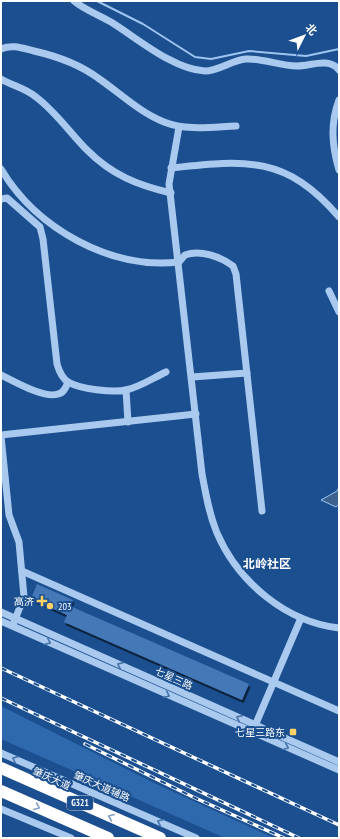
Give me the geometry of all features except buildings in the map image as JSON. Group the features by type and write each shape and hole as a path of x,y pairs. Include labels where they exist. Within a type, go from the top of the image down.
{"highway":[{"name":"肇庆大道","path":"1,768 160,838"},
{"name":"G321","path":"1,791 108,838"}],"street":[{"path":"74,1 180,65 194,70 206,71 244,59 253,59 295,66 328,62 334,64 339,70"},
{"path":"1,49 7,46 16,46 60,59 79,67 97,77 146,112 179,127 191,128 236,126"},
{"path":"1,79 18,86 38,98 88,151 114,171 130,181 170,193"},
{"path":"339,100 332,128 339,170"},
{"path":"179,127 169,184 202,474 209,511 217,534 229,555 243,574 258,590 270,600 301,618 316,624 339,628"},
{"path":"171,168 228,162 264,165 295,178 322,199 339,217"},
{"path":"1,168 16,190 48,221 64,233 85,244 121,258 161,264 179,262 185,255 198,253 217,257 233,266 236,274 248,373 262,511"},
{"path":"1,199 7,198 40,227 43,239 57,364 59,372 68,382 98,390 126,390 166,372"},
{"path":"329,291 339,312"},
{"path":"192,377 248,373"},
{"path":"1,375 34,390 50,395 63,392 68,382"},
{"path":"126,390 128,422"},
{"path":"13,626 24,597 19,542 9,515 1,436 196,414"},
{"path":"22,570 339,711"},
{"name":"七星三路","path":"1,612 339,762"},
{"path":"253,733 255,725 301,618"},
{"name":"七星三路","path":"1,621 339,770"},
{"name":"肇庆大道辅路","path":"1,753 196,838"},
{"path":"1,809 71,838"}],"shaded area":[{"path":"339,487 339,504 336,507 321,500 337,491"},
{"path":"1,706 152,782 274,838 225,838 1,739"}],"waterway":[{"path":"97,1 143,24 195,57 211,59 249,51 306,56 339,49"}],"railway":[{"path":"1,668 339,825"},
{"path":"1,698 299,838"},
{"path":"85,744 193,797 284,838"}],"place":[{"name":"高济","path":"42,601"},
{"name":"203","path":"50,606"},
{"name":"七星三路东","path":"293,732"}],"district":[{"name":"北岭社区","path":"267,564"}]}
